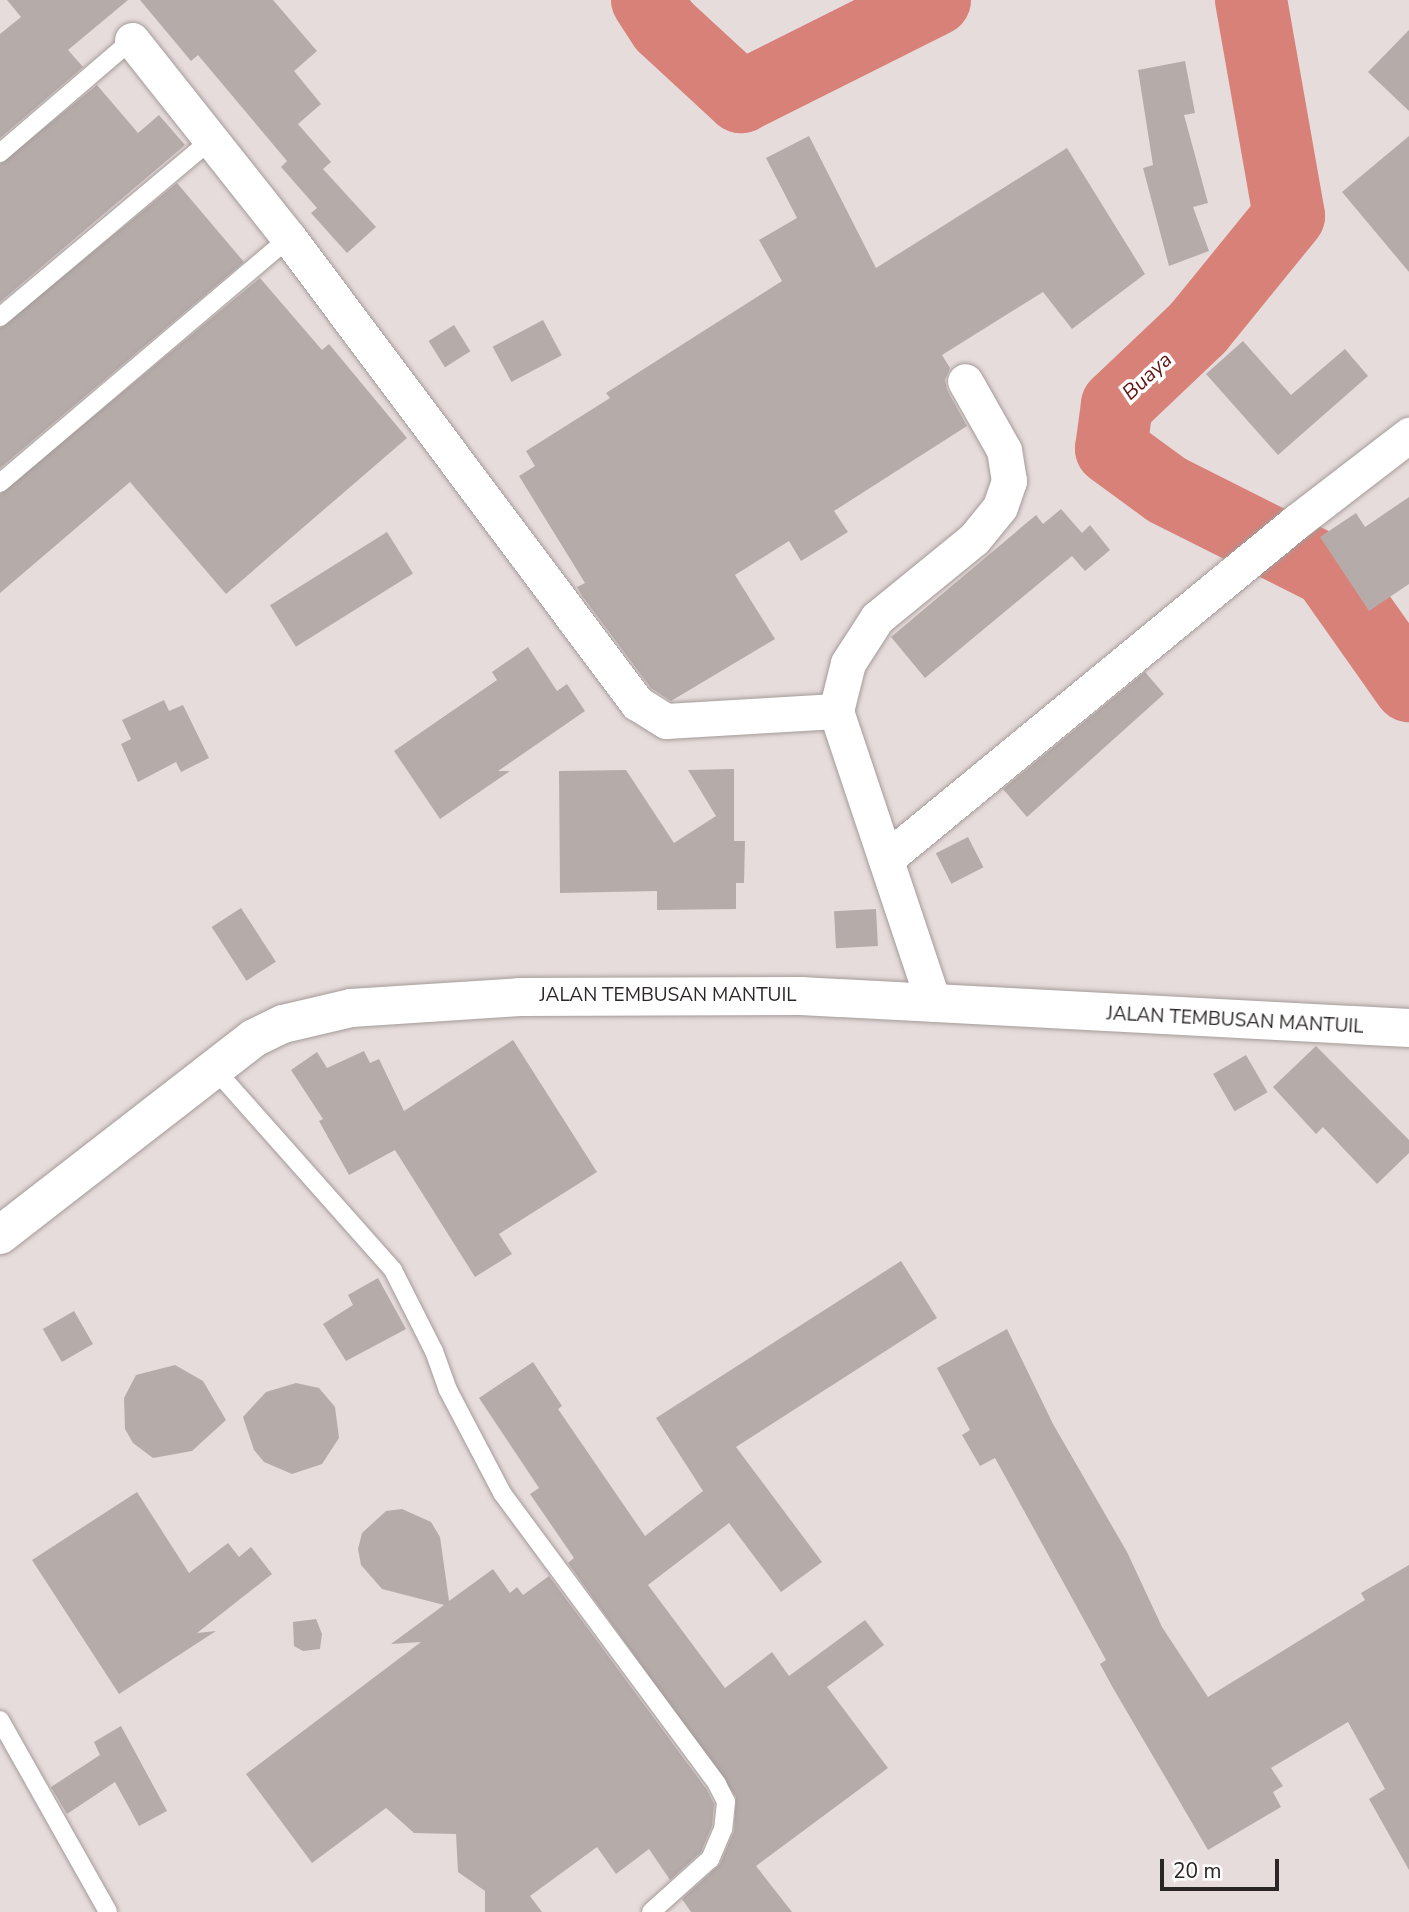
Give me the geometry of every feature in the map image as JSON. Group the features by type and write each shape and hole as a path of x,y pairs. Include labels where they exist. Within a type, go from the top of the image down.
{"street":[{"path":"132,40 289,238 650,715 666,721 836,711"},
{"path":"934,1004 836,711 848,663 877,618 974,539 1000,507 1009,481 1004,450 965,381"},
{"path":"886,859 1296,522 1409,435"},
{"name":"JALAN TEMBUSAN MANTUIL","path":"0,1235 212,1066 283,1024 351,1008 628,994 801,996 1409,1028"}],"lane":[{"path":"0,153 132,40"},
{"path":"0,317 212,139"},
{"path":"0,483 289,238"},
{"path":"212,1066 393,1270 434,1351 448,1390 502,1493 717,1784 726,1802 723,1829 709,1859 651,1912"},
{"path":"0,1720 108,1912"}],"building":[{"path":"7,0 128,0 68,50 83,67 0,138 0,34 21,17"},
{"path":"140,0 273,0 317,51 294,71 321,104 298,124 331,162 323,169 376,227 347,253 311,213 317,208 281,167 287,161 198,55 191,61"},
{"path":"1409,30 1409,111 1368,72"},
{"path":"1185,61 1195,113 1184,115 1208,203 1193,207 1209,251 1169,266 1143,168 1153,165 1138,70"},
{"path":"97,85 138,133 159,115 185,145 0,302 0,164"},
{"path":"809,136 876,268 1067,148 1145,274 1072,329 1043,292 942,355 950,368 945,380 947,390 967,426 834,511 848,532 801,561 789,541 735,575 775,639 671,701 651,688 583,597 577,587 585,583 519,476 535,466 526,451 610,398 606,393 782,281 759,240 797,218 766,158"},
{"path":"1409,136 1409,272 1342,192"},
{"path":"177,183 244,262 0,468 0,328"},
{"path":"260,278 322,350 329,344 407,438 226,594 130,482 0,593 0,494"},
{"path":"543,320 562,355 511,382 493,347"},
{"path":"454,325 470,351 445,367 429,341"},
{"path":"1243,341 1291,395 1345,349 1368,376 1278,455 1206,374"},
{"path":"1409,497 1409,584 1369,611 1320,537 1356,513 1365,527"},
{"path":"1061,509 1082,533 1090,525 1110,550 1085,571 1072,556 925,678 891,637 1036,515 1043,524"},
{"path":"387,532 413,574 296,647 270,605"},
{"path":"528,647 557,691 567,684 585,711 498,771 510,771 440,819 394,751 497,680 492,672"},
{"path":"1145,672 1164,694 1027,817 1003,789"},
{"path":"164,700 169,711 183,705 209,758 181,772 176,762 138,782 121,744 131,739 122,720"},
{"path":"734,769 734,841 745,841 744,883 736,883 736,909 657,910 657,891 560,893 559,771 626,770 674,843 716,816 688,770"},
{"path":"968,837 983,867 951,884 936,853"},
{"path":"241,908 276,962 247,981 212,927"},
{"path":"876,909 878,946 836,948 834,911"},
{"path":"513,1040 597,1172 499,1234 512,1254 475,1277 395,1150 349,1175 319,1121 323,1119 291,1070 317,1052 327,1068 364,1051 370,1063 379,1059 404,1111"},
{"path":"1316,1046 1409,1140 1409,1153 1377,1184 1323,1127 1316,1134 1273,1087"},
{"path":"1246,1055 1268,1092 1235,1111 1213,1074"},
{"path":"901,1261 937,1318 736,1447 822,1562 781,1592 729,1523 648,1585 725,1688 772,1652 789,1676 865,1620 884,1645 827,1687 888,1768 756,1866 792,1912 691,1912 682,1899 720,1864 734,1831 736,1797 568,1563 574,1558 530,1494 539,1488 479,1398 533,1362 562,1406 558,1409 645,1536 703,1491 656,1418"},
{"path":"378,1278 406,1329 346,1361 323,1324 353,1305 348,1295"},
{"path":"74,1311 93,1344 62,1362 43,1329"},
{"path":"1007,1329 1053,1424 1127,1552 1162,1627 1208,1697 1365,1600 1361,1593 1409,1565 1409,1870 1369,1799 1385,1789 1348,1722 1271,1768 1283,1786 1273,1792 1281,1807 1208,1850 1113,1688 1100,1664 1106,1660 995,1458 980,1466 962,1435 970,1430 937,1368"},
{"path":"175,1365 203,1381 226,1420 192,1451 153,1458 133,1443 125,1429 124,1398 136,1375"},
{"path":"296,1383 319,1388 335,1407 339,1438 322,1464 292,1474 264,1462 254,1450 243,1417 266,1392"},
{"path":"137,1492 189,1573 228,1543 239,1557 251,1547 272,1574 197,1633 216,1631 119,1694 32,1560"},
{"path":"402,1509 431,1522 440,1537 449,1601 493,1569 510,1593 517,1587 523,1595 549,1576 707,1790 714,1804 712,1826 701,1852 670,1880 649,1849 616,1874 597,1847 530,1896 542,1912 485,1912 485,1891 458,1872 456,1834 414,1833 386,1808 312,1863 246,1774 421,1642 391,1644 444,1605 382,1589 361,1565 358,1549 362,1533 386,1511"},
{"path":"316,1619 322,1634 320,1649 303,1651 294,1646 293,1622"},
{"path":"121,1726 167,1811 139,1826 115,1782 67,1814 51,1787 100,1755 94,1742"}],"waterway":[{"name":"Buaya","path":"647,0 664,26 741,97 935,0"},
{"name":"Buaya","path":"1251,0 1289,216 1198,328 1117,405 1111,449 1167,490 1328,571 1409,686"}]}
